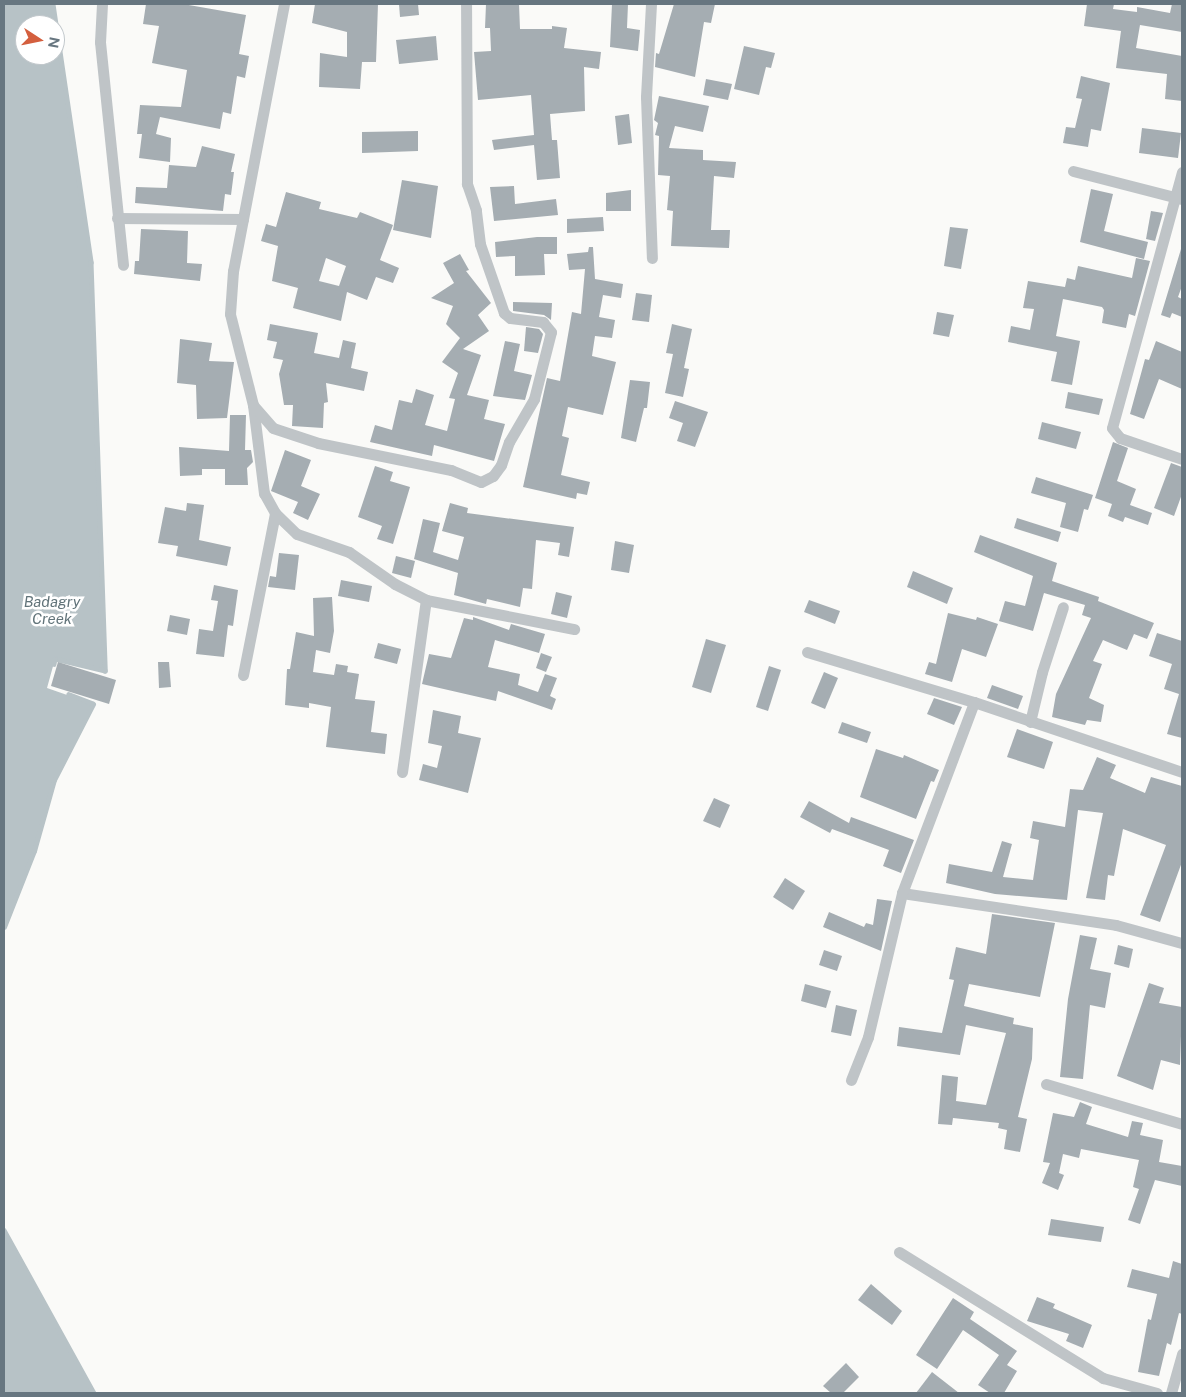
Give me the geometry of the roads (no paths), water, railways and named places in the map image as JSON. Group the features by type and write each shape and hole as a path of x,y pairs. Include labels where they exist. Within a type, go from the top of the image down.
{"street":[{"path":"102,4 100,42 123,266"},
{"path":"284,4 242,219 233,271 230,314 252,405 264,493 275,513 297,534 349,552 395,584 426,600 574,629"},
{"path":"252,405 273,428 318,443 451,470 481,482 493,476 501,464 509,442 534,399 551,332 543,322 510,318 504,313 480,244 476,210 467,184 466,4"},
{"path":"651,4 646,97 652,258"},
{"path":"1073,171 1180,199"},
{"path":"1182,172 1180,199 1112,428 1120,438 1182,459"},
{"path":"117,218 242,219"},
{"path":"243,675 275,513"},
{"path":"402,772 426,600"},
{"path":"1030,722 1042,672 1063,607"},
{"path":"807,652 974,702 1030,722 1181,768"},
{"path":"851,1080 868,1037 902,892 974,702"},
{"path":"902,892 1116,925 1182,942"},
{"path":"1046,1084 1182,1124"},
{"path":"899,1252 1103,1378 1157,1393"},
{"path":"1171,1393 1182,1354"}],"water":[{"name":"Badagry Creek","path":"4,4 53,4 55,15 15,15 15,65 62,65 91,262 105,671 55,659 47,688 93,704 54,780 34,851 4,927"},
{"path":"4,1230 94,1393 4,1393"}],"waterway":[{"path":"53,4 91,262 105,671 55,659 54,664"},
{"path":"4,927 34,851 54,780 93,704 69,695"},
{"path":"4,1230 94,1393"}]}
